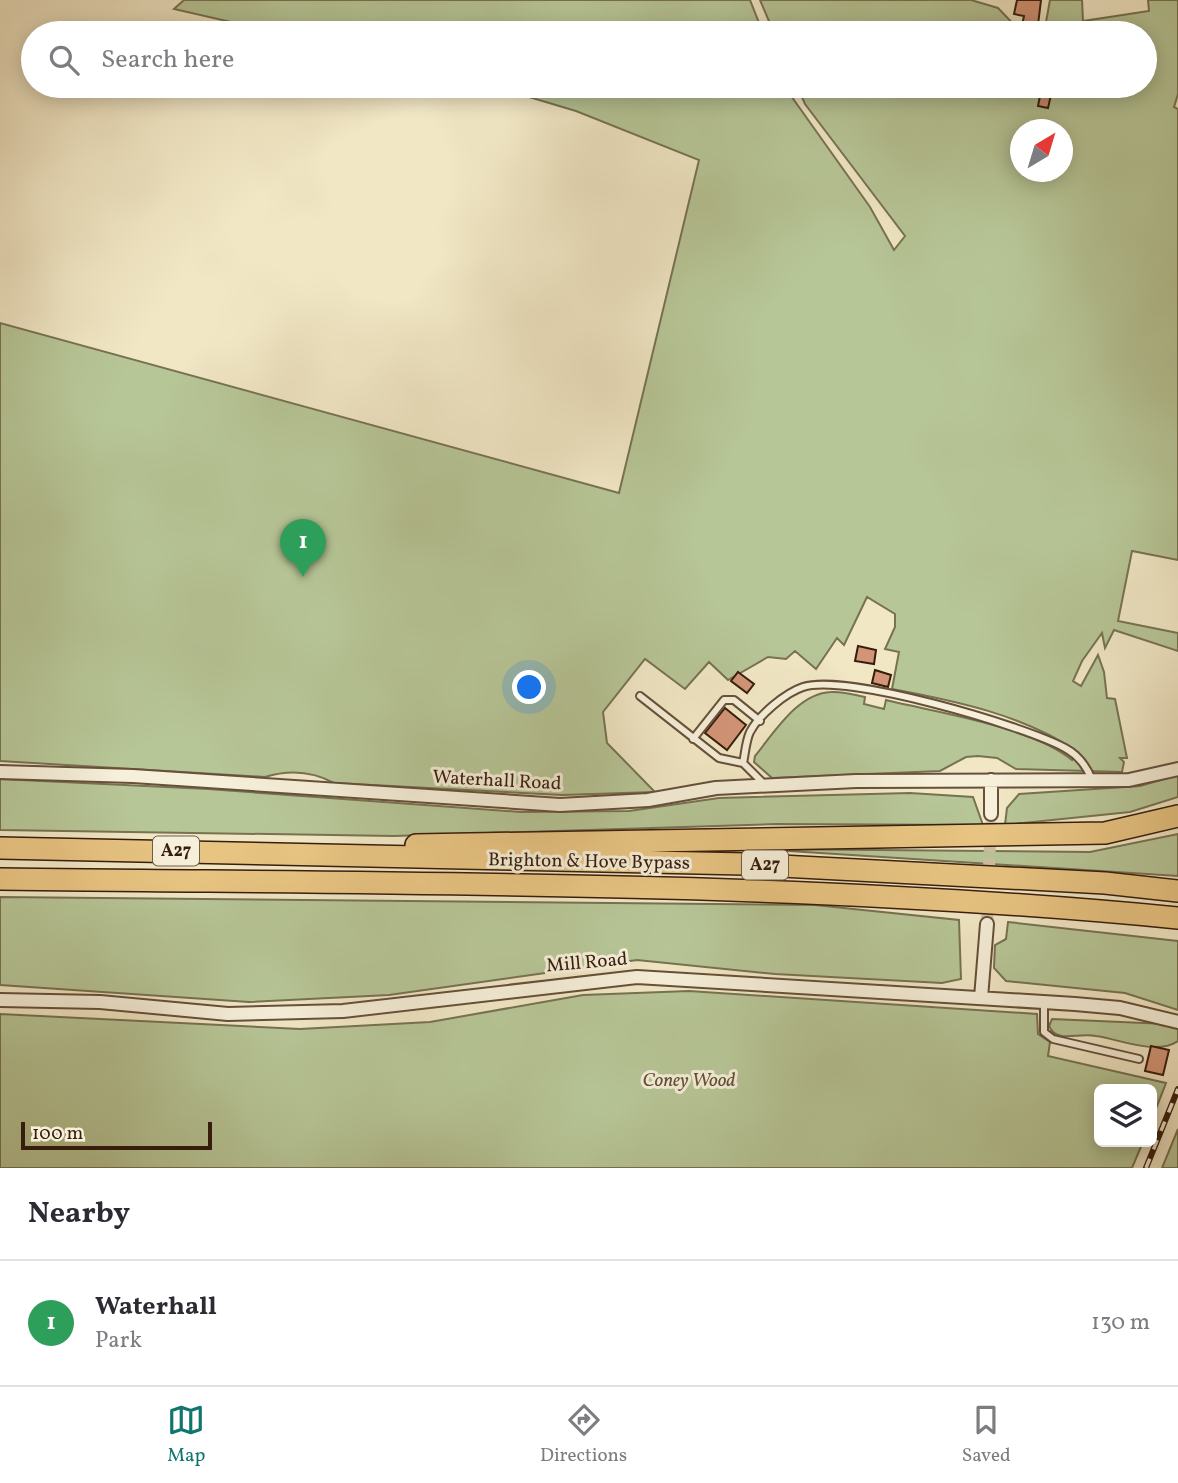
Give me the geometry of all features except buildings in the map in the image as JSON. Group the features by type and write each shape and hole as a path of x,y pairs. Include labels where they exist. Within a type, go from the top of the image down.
{"highway":[{"path":"352,854 396,845 1105,833 1178,816"},
{"name":"Brighton & Hove Bypass","path":"0,848 746,864 1092,883 1178,891"},
{"name":"Brighton & Hove Bypass","path":"0,880 397,884 886,896 1046,905 1178,918"}],"street":[{"name":"Waterhall Road","path":"0,772 133,776 560,805 648,800 716,788 990,780 1129,780 1178,769"},
{"path":"990,780 991,814"},
{"path":"981,998 987,925"},
{"name":"Mill Road","path":"0,1000 100,1002 228,1014 343,1011 512,989 637,977 1120,1008 1178,1022"}],"lane":[{"path":"743,763 750,732 760,720 792,692 822,683 865,689 1010,725 1068,749 1087,767 1093,782"},
{"path":"640,696 719,758 743,763 766,786"},
{"path":"693,739 724,700 734,700 760,720"},
{"path":"1044,1003 1044,1032 1053,1040 1139,1059"}],"green space":[{"path":"184,0 750,0 758,21 226,21 174,9"},
{"path":"760,0 971,0 998,8 1010,21 769,21"},
{"path":"1050,0 1082,0 1083,21 1046,21"},
{"path":"1148,0 1178,0 1178,94 1174,107 1178,109 1178,560 1132,551 1118,621 1178,633 1178,651 1114,630 1105,648 1102,633 1082,661 1073,681 1081,686 1098,655 1104,672 1107,698 1115,699 1127,758 1120,758 1124,762 1122,772 1016,769 997,758 978,756 966,757 940,771 772,778 754,762 755,756 797,707 819,694 831,692 865,697 864,704 884,709 886,700 983,722 1033,738 1072,760 1078,752 1035,728 989,711 892,689 899,652 885,649 895,627 895,614 867,597 844,645 837,638 816,669 795,651 786,659 768,657 728,680 709,662 685,689 645,659 603,712 607,743 655,792 562,795 334,783 300,773 265,777 0,761 0,323 619,493 699,160 576,111 532,98 793,98 870,207 894,250 905,236 802,98 1157,98 1157,21 1083,21 1149,11"},
{"path":"1178,775 1178,797 1130,812 1005,825 1007,808 1019,794 1140,786"},
{"path":"0,779 208,789 521,812 629,811 719,798 910,793 973,797 983,825 776,824 394,836 0,830"},
{"path":"1178,834 1178,876 760,849 1090,852"},
{"path":"0,897 815,905 959,920 961,979 942,983 775,974 637,960 389,995 249,1002 0,985"},
{"path":"1008,922 1178,941 1178,1010 1125,993 1006,981 994,968 995,945 1006,939"},
{"name":"Coney Wood","path":"689,991 1037,1014 1038,1034 1050,1042 1048,1056 1166,1083 1157,1106 1157,1084 1094,1084 1094,1147 1141,1147 1132,1168 0,1168 0,1014 300,1029 430,1022 583,995"},
{"path":"1052,1019 1167,1024 1178,1026 1178,1041 1159,1047 1148,1047 1096,1036 1062,1036 1050,1028"},
{"path":"1178,1129 1178,1168 1162,1168"}],"tunnel":[{"path":"987,924 991,814"}],"railway":[{"path":"1146,1168 1178,1089"}],"place":[{"name":"Waterhall","path":"303,577"}]}
